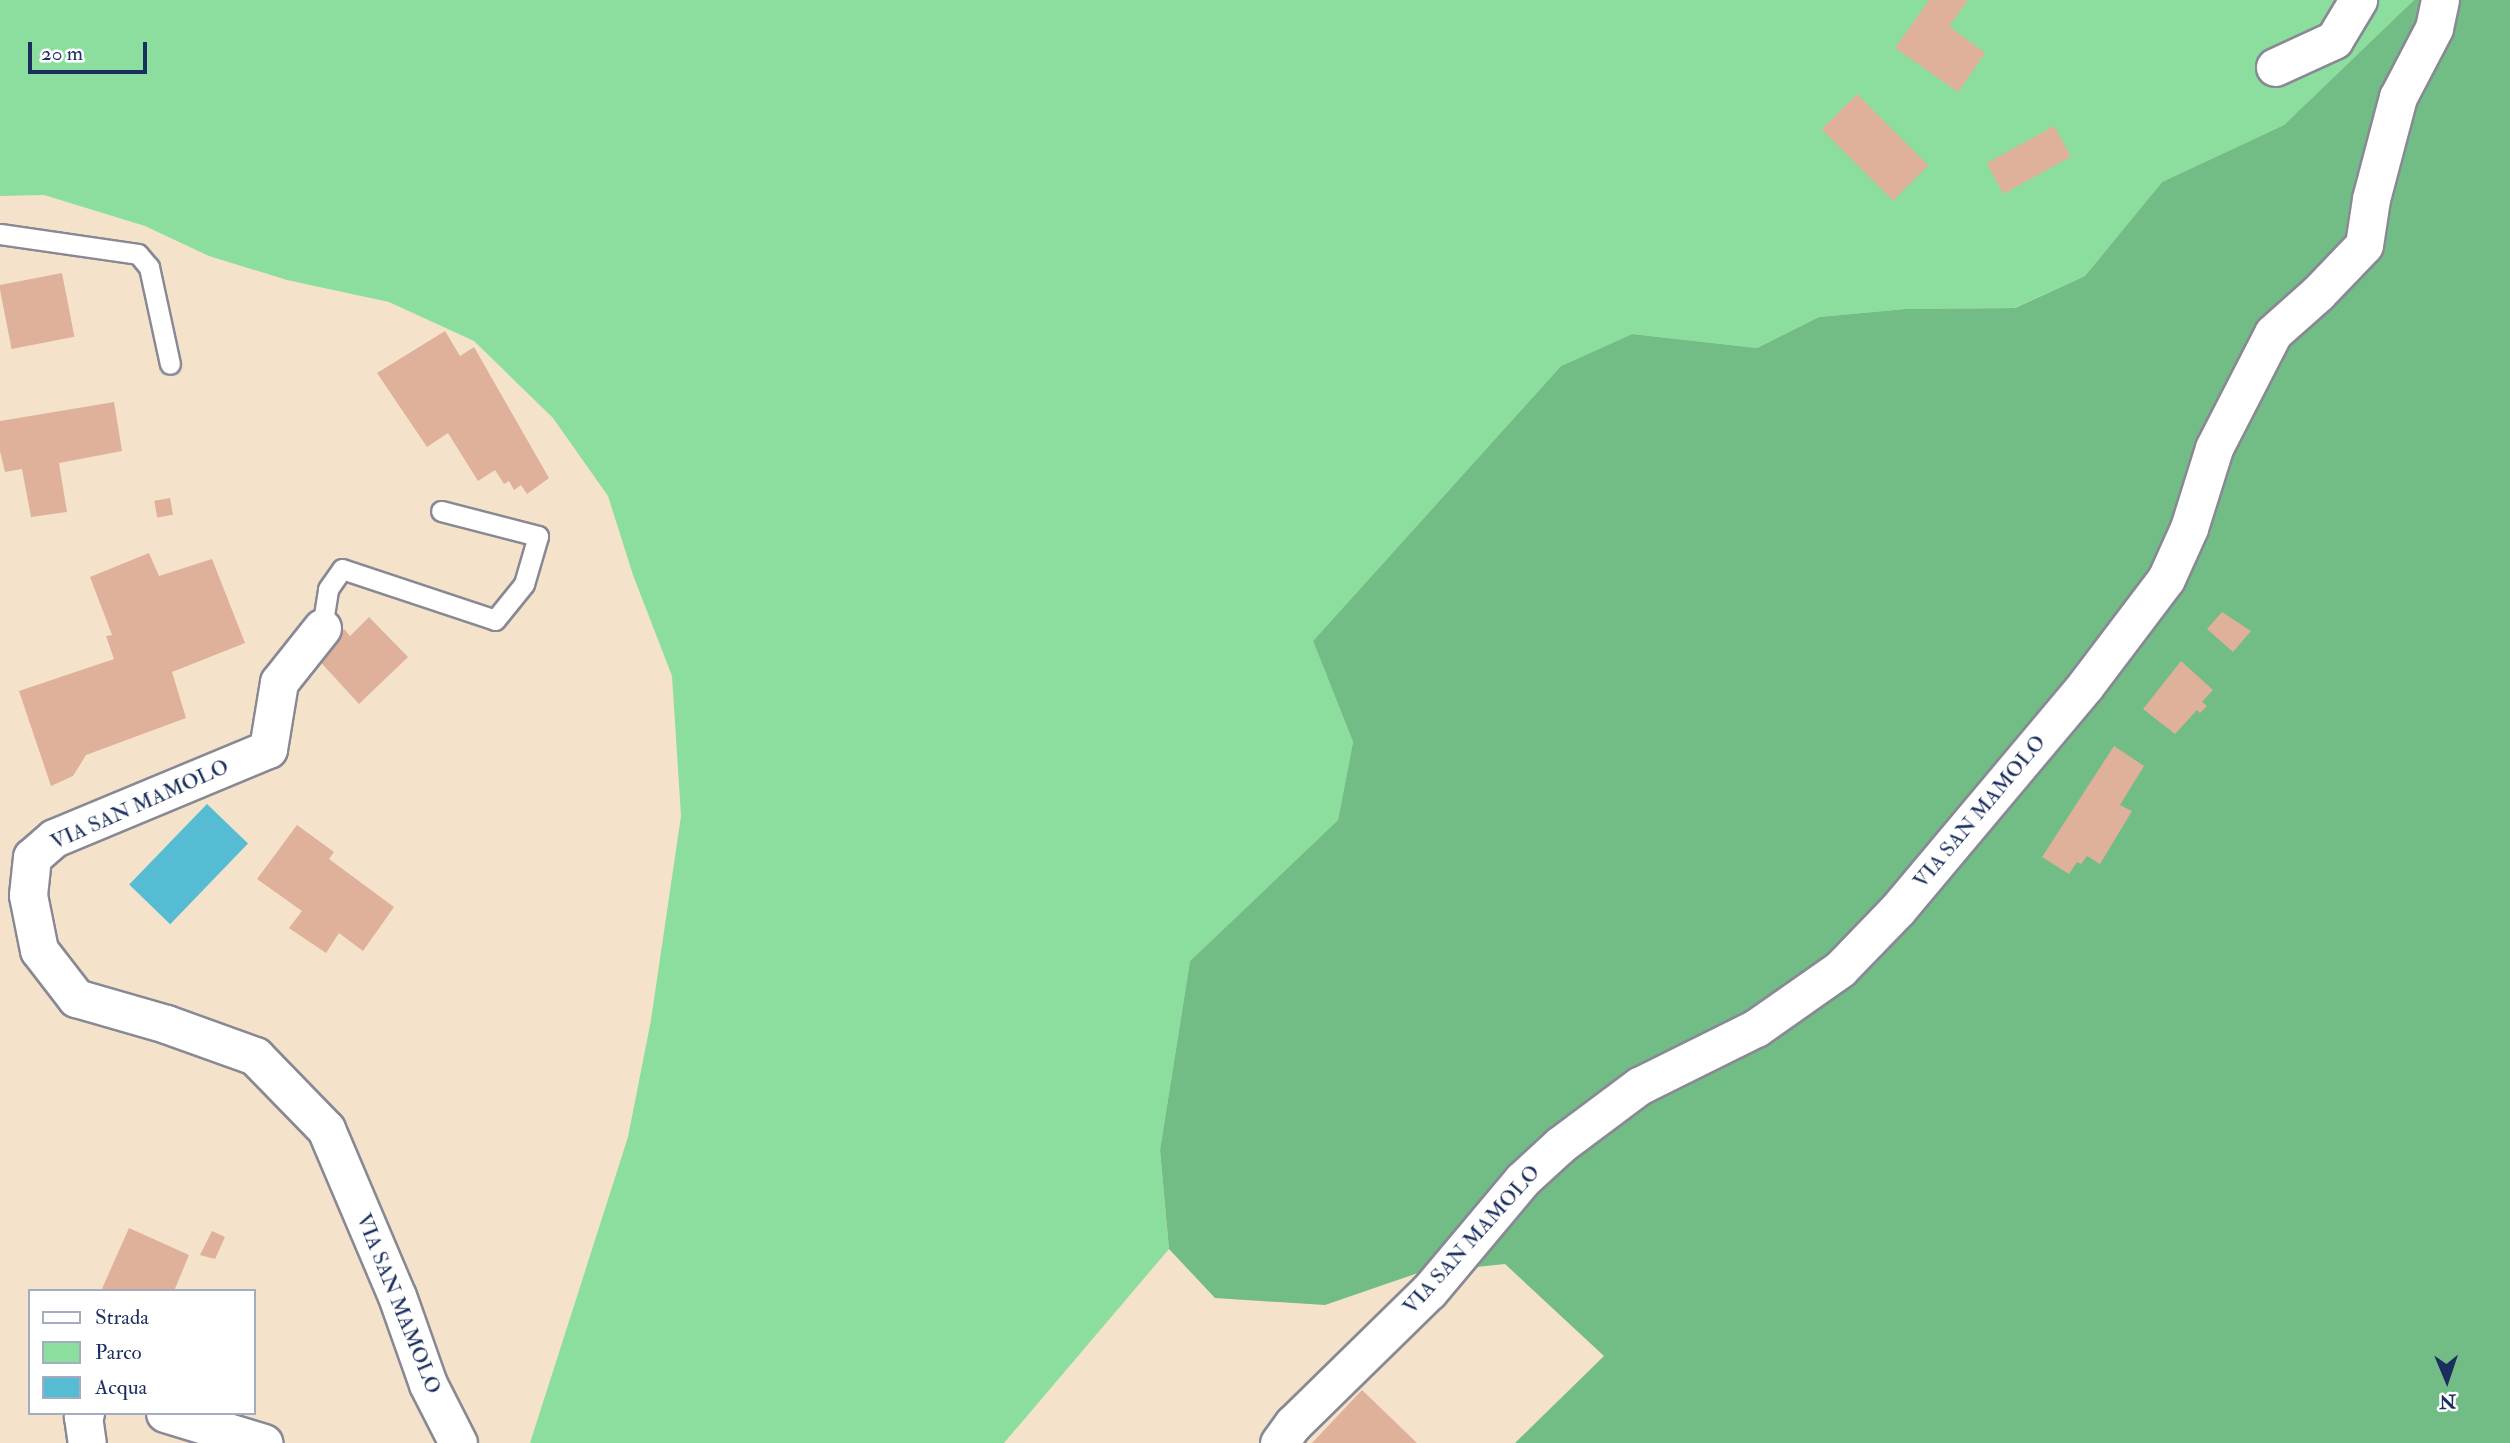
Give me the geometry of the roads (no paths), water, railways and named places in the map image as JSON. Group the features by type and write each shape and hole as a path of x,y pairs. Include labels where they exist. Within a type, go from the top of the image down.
{"street":[{"path":"2275,67 2334,40 2358,0"},
{"name":"VIA SAN MAMOLO","path":"1279,1443 1293,1424 1429,1291 1522,1180 1560,1145 1639,1086 1755,1028 1839,969 1898,909 2085,686 2166,579 2189,528 2214,448 2273,333 2318,293 2364,245 2371,199 2398,97 2434,28 2440,0"},
{"name":"VIA SAN MAMOLO","path":"322,628 279,682 268,749 54,838 32,857 28,895 39,950 76,998 166,1024 255,1056 326,1129 397,1296 428,1384 458,1443"},
{"path":"84,1415 87,1443"},
{"path":"172,1415 264,1443"}],"lane":[{"path":"0,234 138,254 149,267 170,364"},
{"path":"322,628 328,589 342,569 495,620 524,584 538,536 440,511"}],"water":[{"path":"207,804 248,844 170,924 129,885"}]}
